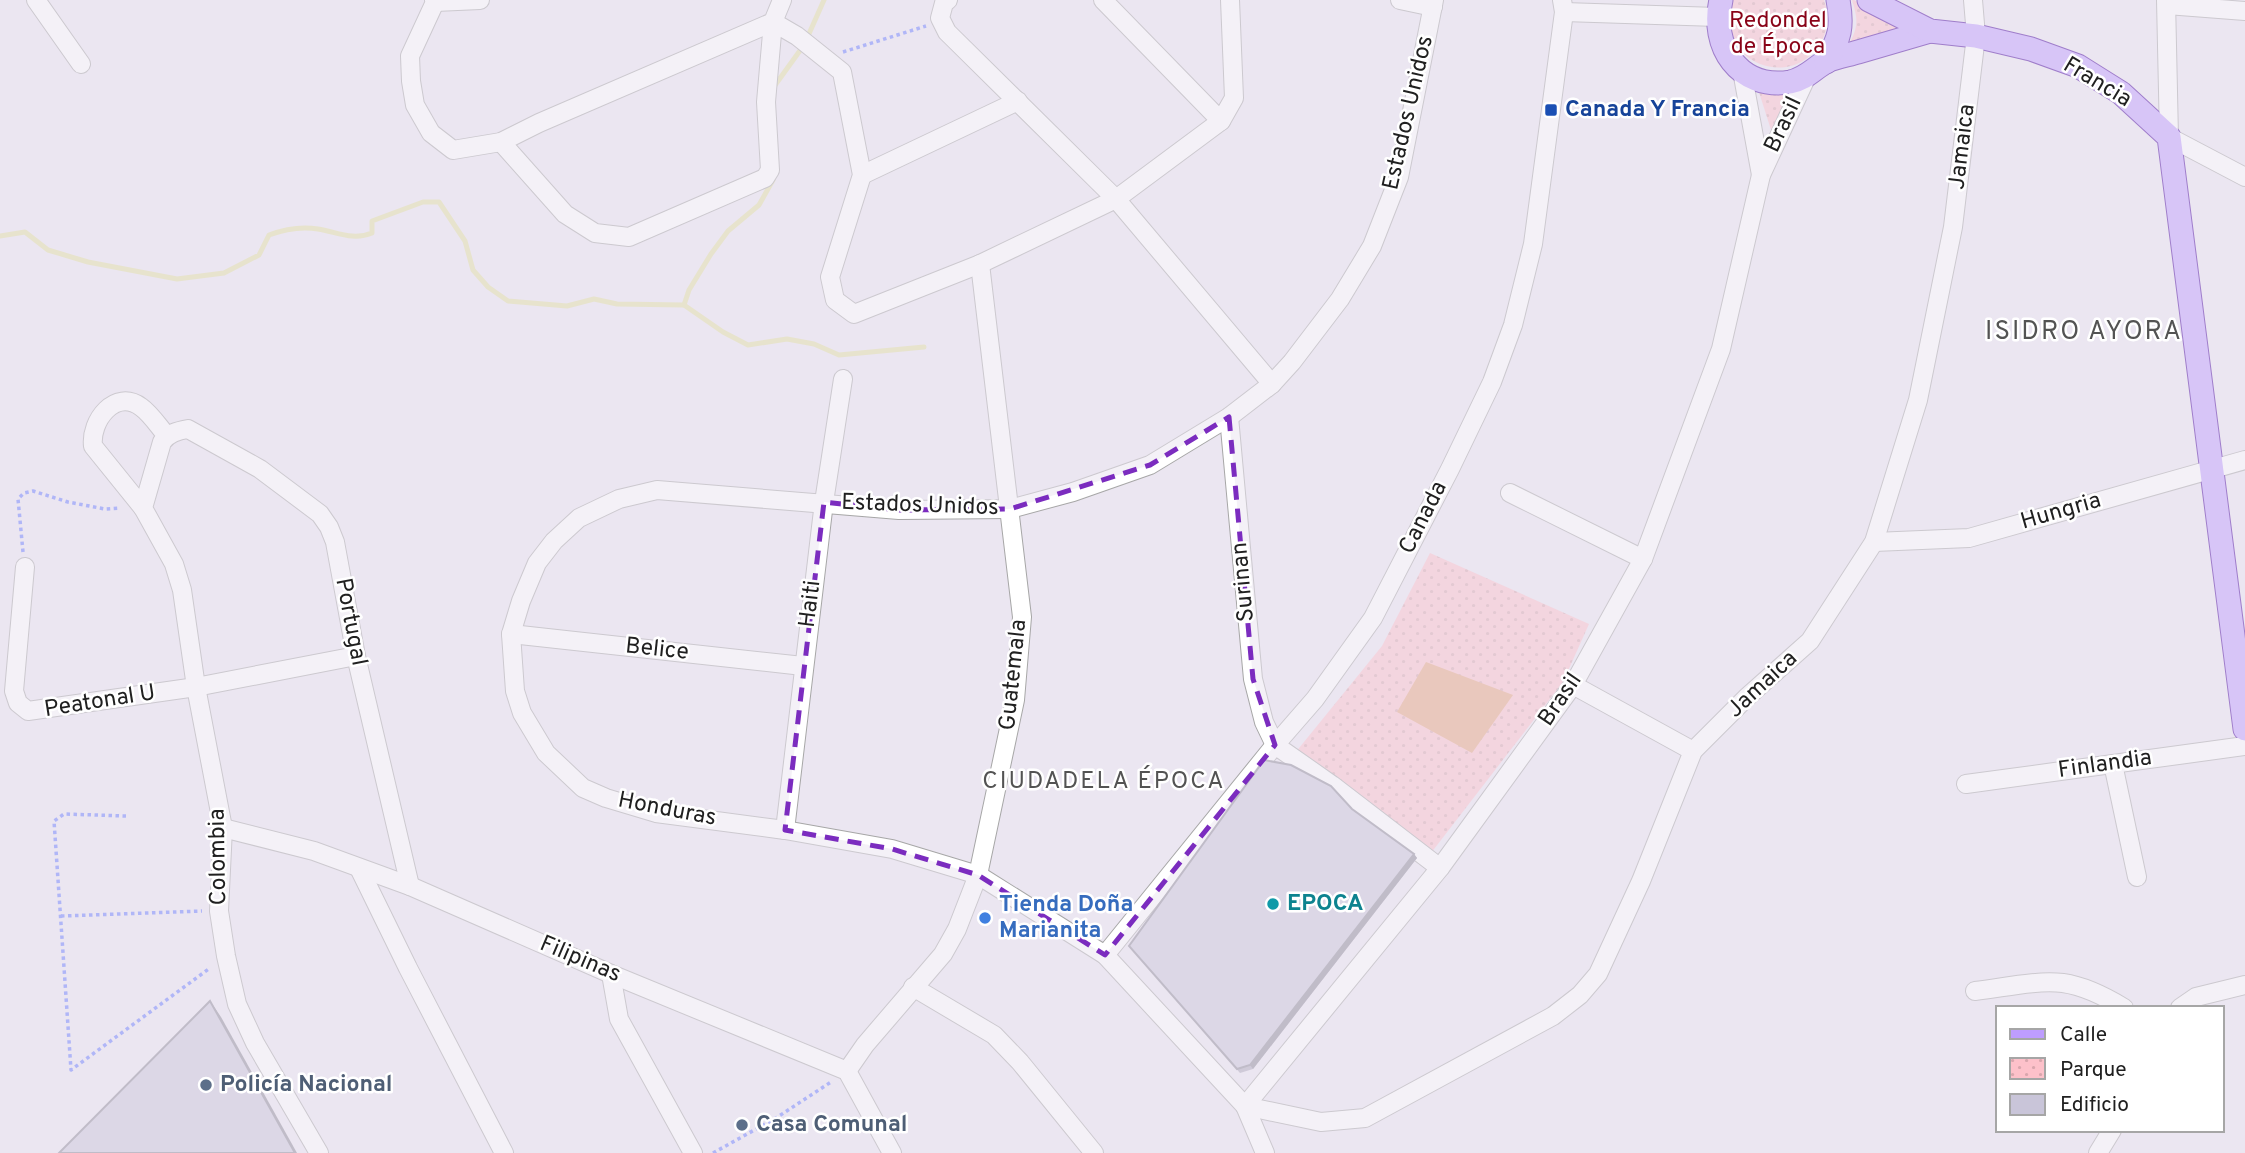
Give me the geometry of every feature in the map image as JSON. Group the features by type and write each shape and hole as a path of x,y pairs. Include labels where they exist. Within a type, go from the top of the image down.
{"main road":[{"path":"1719,8 1719,37 1728,56 1742,71 1757,79 1791,82 1807,76 1826,62 1838,42 1842,20 1838,0"},
{"name":"Francia","path":"1869,0 1930,31 1976,36 2031,48 2078,66 2121,93 2169,136"},
{"name":"Francia","path":"1826,62 1930,31"},
{"path":"2169,136 2245,729"}],"street":[{"path":"36,0 81,64"},
{"path":"480,0 434,1 410,56 415,105 431,133 453,150 501,142 773,22"},
{"path":"501,142 565,215 595,233 629,237 765,178 770,170 766,102 773,22 782,0"},
{"path":"948,0 944,2 940,18 947,32 1116,200 1272,384"},
{"path":"1103,0 1221,121"},
{"path":"773,22 797,36 842,72 862,175 830,277 835,300 854,314 980,264 1116,200 1221,121 1234,98 1230,0"},
{"path":"1400,0 1433,4"},
{"name":"Jamaica","path":"1245,1106 1321,1122 1365,1118 1553,1016 1580,995 1598,974 1641,881 1693,751 1746,698 1811,641 1874,542 1918,400 1952,227 1976,36 1973,0"},
{"path":"2169,136 2166,3 2245,11"},
{"name":"Estados Unidos","path":"579,518 620,499 657,490 899,510 1010,509 1073,492 1150,465 1229,416 1272,384 1340,299 1372,246 1399,177 1433,4"},
{"path":"1563,6 1719,8"},
{"name":"Canada","path":"1105,954 1315,699 1373,618 1492,382 1513,325 1533,244 1563,6"},
{"name":"Brasil","path":"1742,71 1761,174"},
{"name":"Brasil","path":"1245,1106 1440,867 1573,685 1643,559 1721,349 1761,174 1807,76"},
{"path":"862,175 1018,101"},
{"name":"Francia","path":"2169,136 2245,177"},
{"name":"Guatemala","path":"847,1071 913,987 943,954 957,929 978,875 1015,700 1022,617 980,264"},
{"name":"Haiti","path":"785,830 824,502 843,379"},
{"name":"Colombia","path":"167,436 141,407 130,402 114,404 97,418 92,434 93,446 143,508 174,564 182,590 196,687 223,828 219,911 237,1004 255,1043 319,1153"},
{"name":"Surinan","path":"1229,416 1253,679 1264,722 1275,745"},
{"name":"Portugal","path":"167,436 188,429 260,469 320,514 329,527 335,542 356,656 410,886"},
{"path":"143,508 162,442 167,436"},
{"name":"Hungria","path":"1874,542 1969,538 2245,460"},
{"path":"1510,493 1643,559"},
{"name":"Honduras","path":"579,518 554,541 537,563 511,634 515,691 522,713 546,753 583,788 656,813 785,830 892,849 978,875 1105,954 1245,1106"},
{"name":"Peatonal U","path":"25,567 14,691 18,703 28,711 36,712 196,687"},
{"name":"Belice","path":"511,634 803,666"},
{"path":"196,687 356,656"},
{"path":"1573,685 1693,751"},
{"path":"1275,745 1440,867"},
{"name":"Finlandia","path":"1966,785 2245,746"},
{"path":"2113,764 2137,877"},
{"name":"Filipinas","path":"223,828 314,851 410,886 611,974 847,1071"},
{"path":"359,868 505,1153"},
{"path":"611,974 619,1019 693,1153"},
{"path":"1975,991 2022,985 2063,984 2106,997 2121,1006"},
{"path":"2183,1006 2196,996 2245,985"},
{"path":"913,987 994,1035 1020,1062 1094,1153"},
{"path":"847,1071 892,1153"},
{"path":"1245,1106 1265,1153"},
{"path":"2098,1153 2111,1132"}],"path":[{"path":"825,57 924,27 940,18"},
{"path":"25,567 18,520 18,499 24,493 33,491 68,502 105,509 143,508"},
{"path":"126,816 64,814 54,821 71,1070 226,956"},
{"path":"61,916 219,911"},
{"path":"713,1153 776,1118 847,1071"}],"highlighted area":[{"path":"1229,417 1253,679 1275,745 1105,955 978,875 892,849 785,830 824,502 899,510 1010,509 1150,465"}],"green space":[{"name":"Redondel de Época","path":"1732,0 1824,0 1826,32 1807,58 1791,66 1774,67 1757,63 1743,53 1733,38 1729,21"},
{"path":"1852,0 1901,26 1847,48 1856,25"},
{"path":"1758,89 1777,93 1796,89 1772,133"},
{"path":"1430,553 1589,624 1563,682 1431,853 1295,753 1382,646"}],"shaded area":[{"path":"1426,662 1513,695 1472,753 1397,712"}],"building":[{"name":"EPOCA","path":"1264,760 1291,765 1331,786 1352,809 1414,854 1250,1065 1237,1069 1129,946"},
{"name":"Policía Nacional","path":"210,1001 295,1153 59,1153"}],"waterway":[{"path":"773,88 804,45 824,0"},
{"path":"0,236 25,232 48,250 88,262 177,279 224,273 259,255 269,235 281,231 305,228 352,236 365,235 372,233 372,221 423,202 439,202 465,241 473,270 488,287 508,301 567,306 594,299 617,304 684,305 689,290 711,254 728,231 759,205 773,180"},
{"path":"684,305 723,332 748,345 787,339 814,344 839,355 924,347"}],"place":[{"name":"Canada Y Francia","path":"1551,110"},
{"name":"EPOCA","path":"1273,904"},
{"name":"Tienda Doña Marianita","path":"985,918"},
{"name":"Policía Nacional","path":"206,1085"},
{"name":"Casa Comunal","path":"742,1125"}],"district":[{"name":"ISIDRO AYORA","path":"2084,332"},
{"name":"CIUDADELA ÉPOCA","path":"1104,782"}]}
